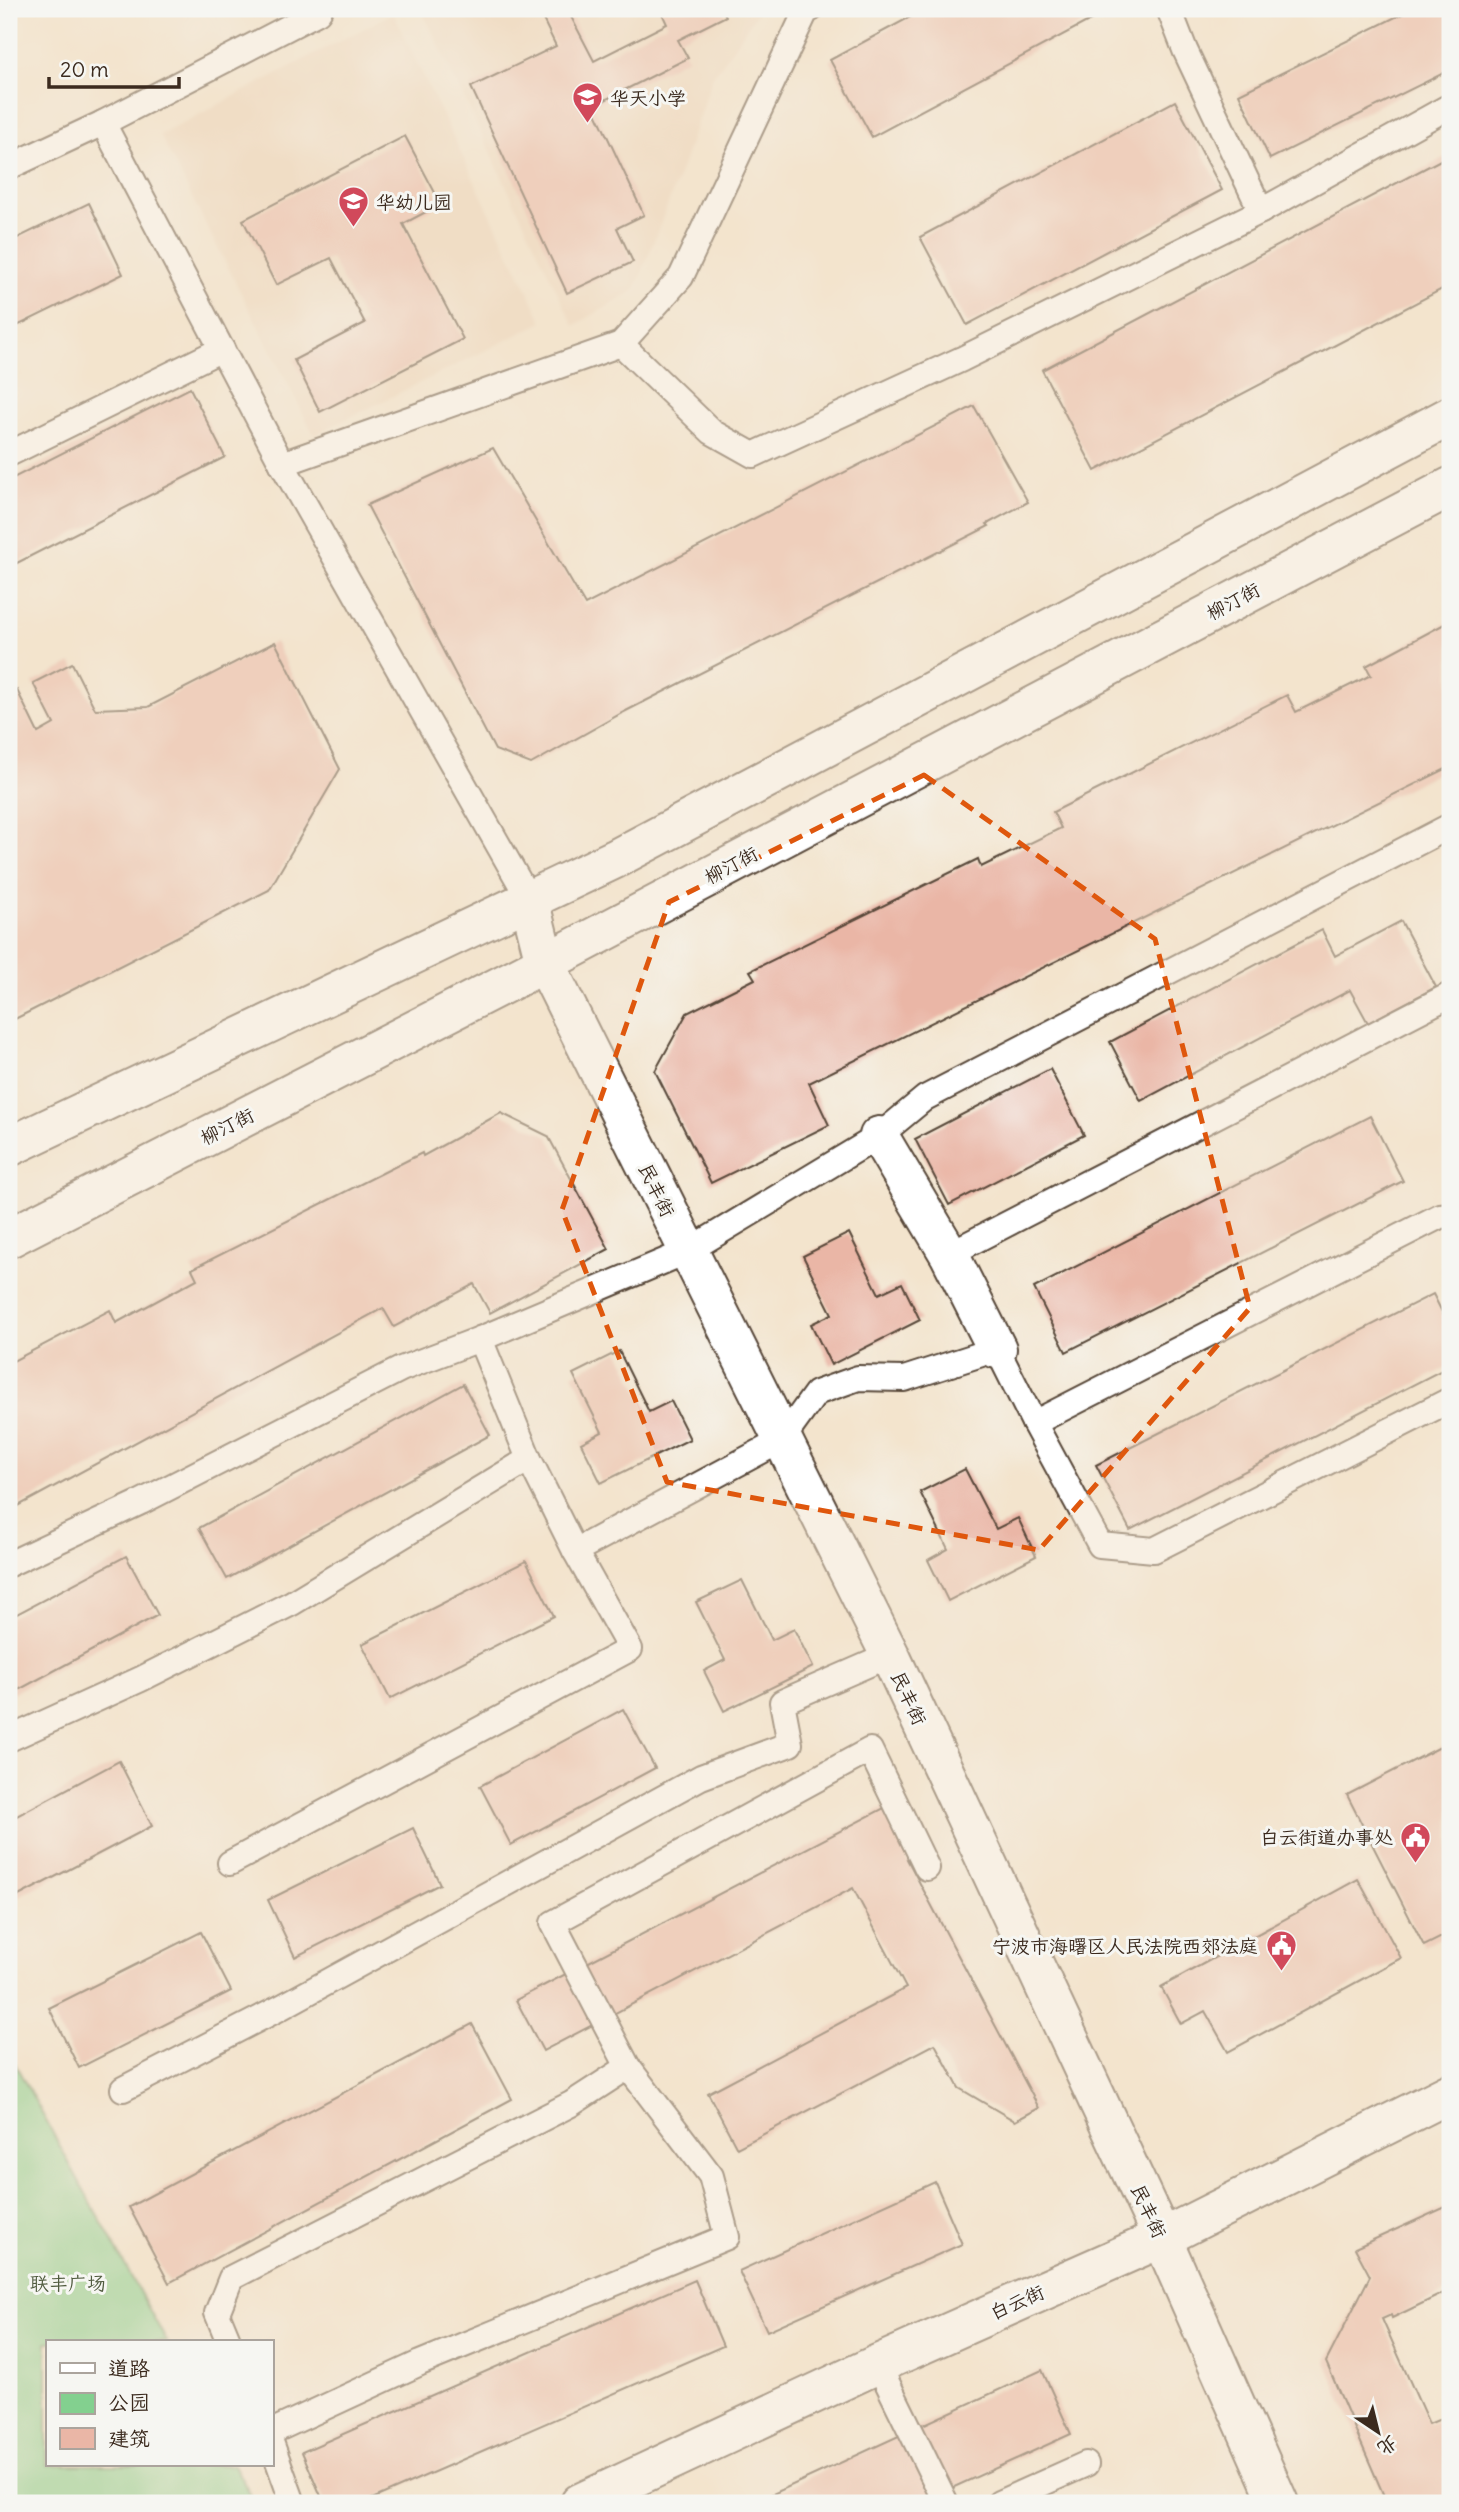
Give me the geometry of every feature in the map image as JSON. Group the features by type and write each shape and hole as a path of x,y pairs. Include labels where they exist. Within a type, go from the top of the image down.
{"main road":[{"path":"9,1147 615,859 1450,416"},
{"name":"柳汀街","path":"9,1238 545,963 1450,487"},
{"name":"民丰街","path":"528,899 545,963 890,1655 1162,2238 1279,2503"},
{"path":"879,1136 949,1254 997,1349"},
{"name":"白云街","path":"580,2503 878,2364 1162,2238 1450,2093"}],"lane":[{"path":"9,167 103,123 320,9"},
{"path":"282,464 621,344 681,277 806,12 811,9"},
{"path":"1169,9 1185,50 1261,211"},
{"path":"621,344 712,432 752,455 962,359 1261,211 1450,106"},
{"path":"103,123 282,464 528,899"},
{"path":"9,454 222,349"},
{"path":"9,1564 141,1502 401,1369 480,1339 688,1251 879,1136 925,1098 1450,825"},
{"path":"949,1254 1450,995"},
{"path":"1034,1423 1440,1216 1450,1215"},
{"path":"230,1863 630,1649 575,1551 529,1459 480,1339"},
{"path":"575,1551 782,1440 816,1393 858,1378 904,1379 997,1349 1100,1545 1154,1550 1450,1400"},
{"path":"9,1739 141,1679 292,1603 529,1459"},
{"path":"122,2089 278,2009 701,1777 790,1744 782,1702 890,1655"},
{"path":"273,2431 420,2363 727,2237 711,2176 628,2067 553,1923 870,1750 927,1868"},
{"path":"228,2340 216,2313 231,2278 571,2104 628,2067"},
{"path":"878,2364 946,2503"},
{"path":"273,2448 293,2503"},
{"path":"1009,2502 1086,2464"}],"highlighted area":[{"path":"924,775 1155,939 1250,1308 1039,1550 667,1482 562,1210 669,902"}],"shaded area":[{"name":"华天小学","path":"421,9 760,9 712,78 680,173 635,290 574,326"},
{"name":"华幼儿园","path":"393,13 543,322 314,435 160,135"}],"green space":[{"name":"联丰广场","path":"9,2053 166,2340 46,2340 46,2466 235,2466 255,2503 9,2503"}],"building":[{"path":"538,9 567,9 594,61 667,24 660,9 722,9 726,16 678,40 688,58 593,106 644,215 617,228 633,262 567,293 471,87 556,46"},
{"path":"925,9 1111,9 872,137 830,60"},
{"path":"1412,9 1450,9 1450,70 1270,159 1239,94"},
{"path":"1175,101 1222,190 967,325 920,237"},
{"path":"405,136 441,204 403,224 463,339 320,412 294,360 365,323 331,258 276,285 243,220"},
{"path":"1450,155 1450,285 1095,471 1042,370"},
{"path":"89,203 123,274 9,330 9,242"},
{"path":"190,388 225,457 9,567 9,480"},
{"path":"974,406 1028,502 987,524 989,526 622,713 531,764 495,750 367,505 493,448 585,605"},
{"path":"1450,621 1450,767 809,1083 829,1125 711,1183 655,1071 687,1013 755,979 750,971 978,859 981,867 1061,828 1053,812 1287,695 1296,712 1371,675 1366,666"},
{"path":"275,642 340,769 269,890 9,1022 9,694 17,690 38,733 54,724 33,683 72,663 95,709 148,707"},
{"path":"1401,921 1436,987 1368,1023 1350,990 1141,1101 1110,1042 1322,930 1335,956"},
{"path":"1050,1069 1084,1135 949,1205 915,1139"},
{"path":"501,1113 548,1136 609,1249 490,1313 474,1284 394,1327 383,1308 9,1511 9,1363 110,1310 116,1323 197,1279 192,1269 422,1153 423,1156"},
{"path":"1370,1116 1403,1181 1066,1352 1034,1288"},
{"path":"849,1233 879,1294 902,1283 920,1320 831,1365 811,1324 832,1314 803,1256"},
{"path":"1433,1294 1450,1328 1450,1366 1130,1530 1096,1465"},
{"path":"619,1351 649,1412 671,1401 690,1439 601,1483 581,1443 602,1432 573,1374"},
{"path":"463,1384 490,1435 227,1579 199,1528"},
{"path":"965,1469 996,1529 1018,1518 1036,1556 948,1601 928,1560 948,1549 920,1492"},
{"path":"126,1556 158,1615 9,1695 9,1618"},
{"path":"526,1561 554,1616 390,1699 362,1644"},
{"path":"742,1580 772,1640 794,1629 813,1667 724,1711 704,1671 725,1660 696,1602"},
{"path":"623,1709 655,1768 511,1845 480,1786"},
{"name":"白云街道办事处","path":"1450,1742 1450,1933 1424,1946 1347,1795"},
{"path":"119,1761 152,1826 9,1901 9,1820"},
{"path":"884,1808 910,1858 907,1859 1039,2108 1015,2121 959,2088 935,2044 737,2148 708,2093 906,1988 853,1888 543,2051 516,2000"},
{"path":"413,1828 440,1884 295,1957 268,1900"},
{"name":"宁波市海曙区人民法院西郊法庭","path":"1358,1879 1401,1958 1228,2052 1205,2011 1181,2024 1161,1987"},
{"path":"201,1932 231,1991 79,2068 49,2008"},
{"path":"472,2024 512,2099 169,2283 129,2207"},
{"path":"935,2182 962,2244 767,2331 739,2271"},
{"path":"1450,2205 1450,2290 1392,2318 1391,2315 1382,2319 1429,2424 1450,2415 1450,2498 1440,2503 1387,2503 1326,2362 1370,2276 1355,2248"},
{"path":"695,2280 723,2346 363,2503 324,2503 302,2452"},
{"path":"1042,2370 1071,2434 919,2503 753,2503"}],"place":[{"name":"华天小学","path":"587,125"},
{"name":"华幼儿园","path":"353,229"},
{"name":"白云街道办事处","path":"1416,1864"},
{"name":"宁波市海曙区人民法院西郊法庭","path":"1281,1973"}]}
